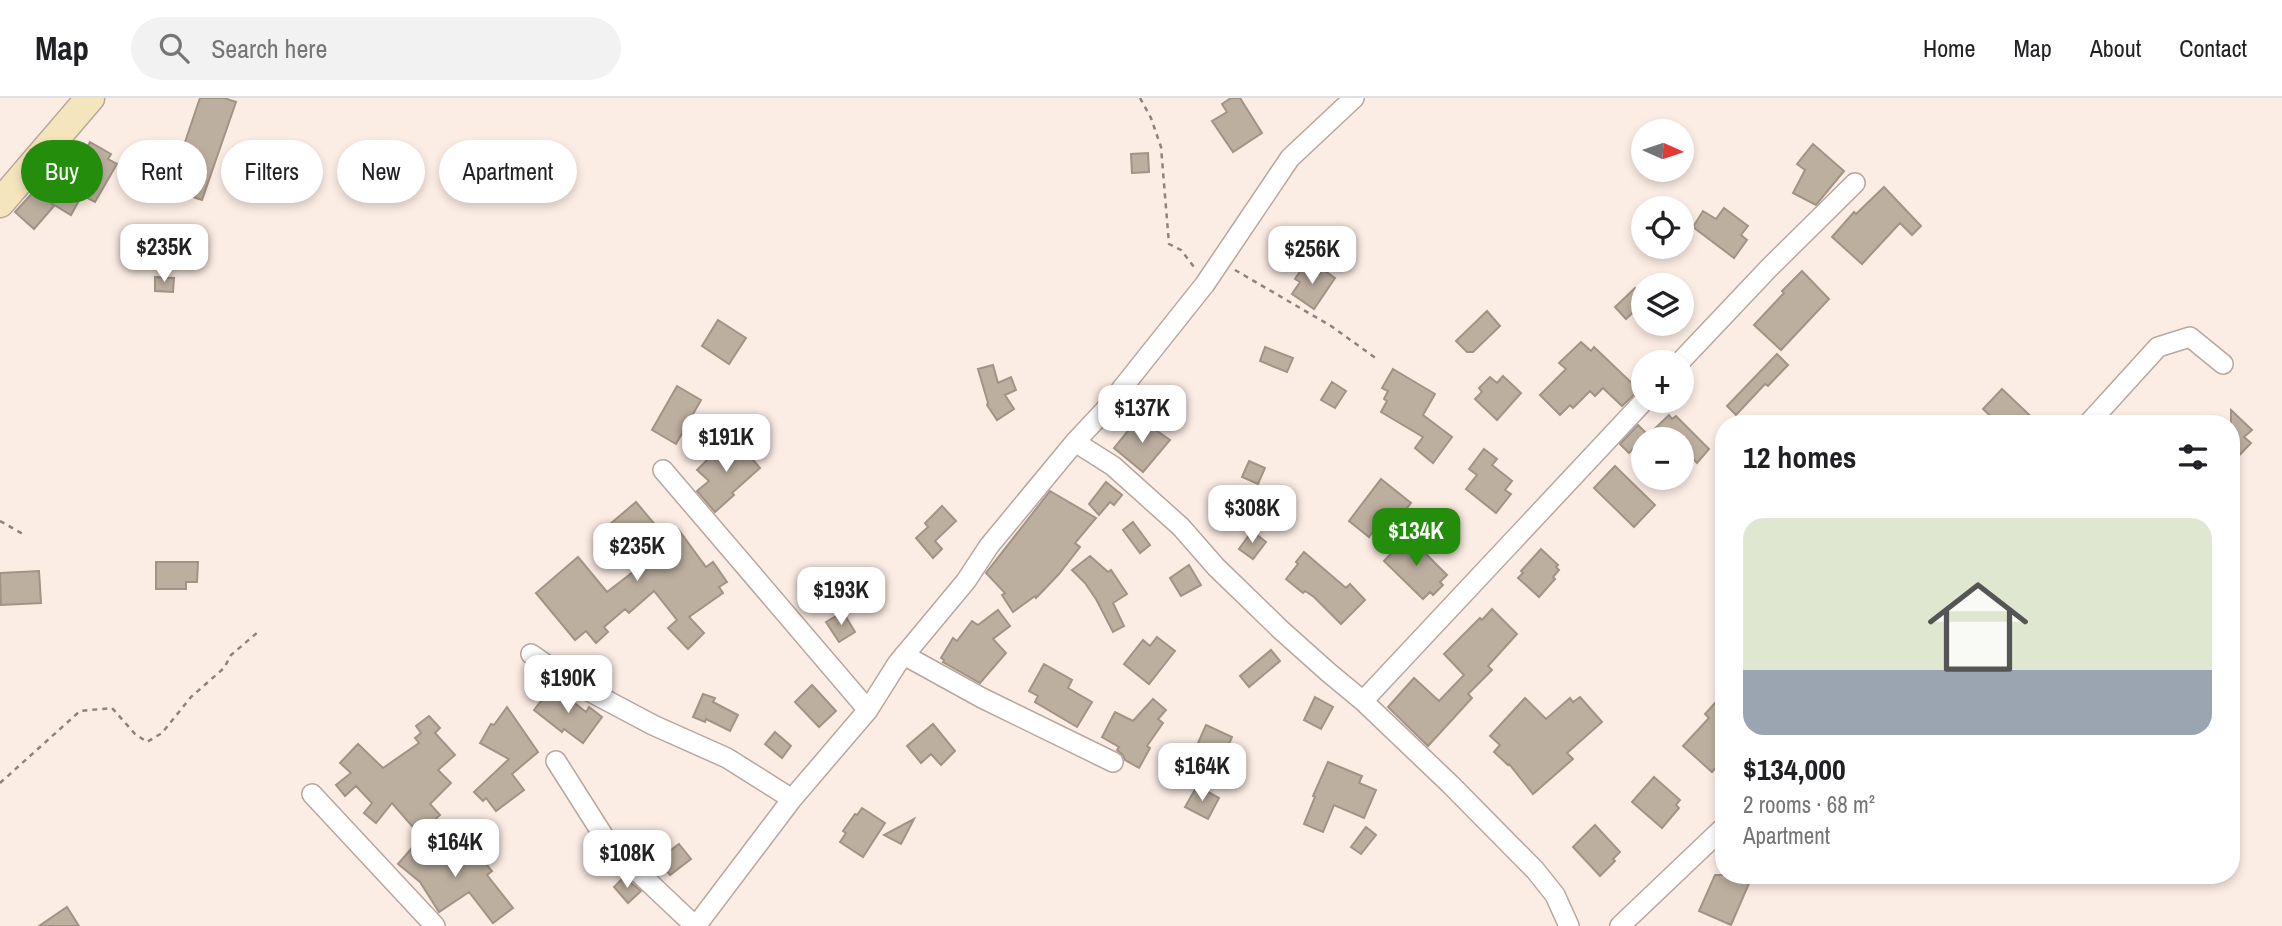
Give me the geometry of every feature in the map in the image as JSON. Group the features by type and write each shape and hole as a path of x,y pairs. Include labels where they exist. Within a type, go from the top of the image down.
{"street":[{"path":"0,203 90,98"},
{"path":"556,761 615,854 696,926 792,799 867,710 904,655 966,581 989,546 1104,411 1205,284 1290,158 1354,98"},
{"path":"1691,350 1855,183"},
{"path":"2096,415 2158,347 2190,337 2223,364"},
{"path":"1363,701 1633,413"},
{"path":"1075,442 1113,467 1141,491 1181,527 1216,567 1281,630 1363,701 1535,870 1555,895 1569,926"},
{"path":"663,470 867,710"},
{"path":"531,654 570,681 653,725 727,758 792,799"},
{"path":"904,655 982,698 1113,762"},
{"path":"312,794 435,926"},
{"path":"1620,926 1715,836"}],"path":[{"path":"1140,98 1151,118 1161,147 1169,244 1181,250 1205,284"},
{"path":"1220,261 1331,326 1377,359"},
{"path":"0,521 23,534"},
{"path":"0,783 80,711 112,708 135,734 147,742 162,733 191,697 223,668 240,646 258,632"}],"building":[{"path":"200,98 224,98 236,102 207,186 207,140 186,140"},
{"path":"1231,98 1240,98 1262,133 1233,152 1212,121 1227,112 1222,104"},
{"path":"1813,144 1844,171 1816,205 1793,193 1805,170 1797,164"},
{"path":"103,149 111,154 108,159 117,164 103,188"},
{"path":"1148,153 1149,172 1132,173 1131,154"},
{"path":"1884,187 1921,226 1912,235 1900,223 1862,264 1832,237 1854,212 1856,214"},
{"path":"23,203 51,203 54,206 34,229 15,212"},
{"path":"51,203 78,203 71,215"},
{"path":"1724,208 1748,226 1741,235 1747,240 1734,258 1694,228 1703,211 1716,219"},
{"path":"1305,264 1319,274 1322,269 1335,278 1314,309 1292,294 1300,282 1295,279"},
{"path":"1802,271 1829,299 1781,350 1754,325"},
{"path":"155,277 174,278 173,292 155,291"},
{"path":"1631,292 1631,314 1626,319 1615,307"},
{"path":"1487,311 1500,326 1473,352 1467,352 1456,341"},
{"path":"718,320 746,338 729,364 702,346"},
{"path":"1581,342 1591,351 1594,347 1631,382 1631,398 1622,406 1603,388 1595,396 1590,391 1573,408 1570,405 1560,415 1540,395 1566,369 1559,363"},
{"path":"1265,347 1293,358 1287,372 1260,361"},
{"path":"1777,354 1788,365 1768,386 1765,384 1736,415 1727,406"},
{"path":"993,365 998,383 1011,377 1016,390 1005,395 1014,409 997,420 987,405 978,369"},
{"path":"1393,369 1435,394 1423,415 1452,437 1433,463 1415,448 1423,437 1381,412 1387,401 1384,399 1388,391 1382,388"},
{"path":"1503,376 1521,393 1497,420 1475,399 1482,392 1479,388 1490,377 1497,383"},
{"path":"1332,382 1346,391 1335,408 1321,400"},
{"path":"677,386 701,400 676,444 652,430"},
{"path":"2002,389 2029,415 1989,415 1983,409"},
{"path":"1669,415 1672,419 1676,416 1687,427 1656,427"},
{"path":"2240,419 2252,430 2244,437 2251,443 2240,455"},
{"path":"1136,421 1144,428 1147,424 1170,440 1143,472 1114,448"},
{"path":"1631,432 1629,453 1620,444"},
{"path":"1694,434 1709,449 1697,463 1694,460"},
{"path":"738,443 760,468 715,512 697,491 709,481 697,470 722,445 724,448 728,444 734,447"},
{"path":"1484,449 1497,459 1492,465 1512,481 1505,490 1511,494 1496,513 1466,489 1477,475 1469,469"},
{"path":"1249,461 1265,468 1258,484 1242,477"},
{"path":"1615,466 1631,482 1631,490 1640,490 1655,505 1634,527 1594,488"},
{"path":"1381,479 1411,503 1396,522 1386,514 1369,537 1349,521"},
{"path":"1106,482 1122,495 1114,505 1110,502 1099,515 1089,504"},
{"path":"1050,491 1096,518 1075,543 1080,547 1059,574 1036,598 1035,596 1013,612 1002,595 1005,593 986,573"},
{"path":"636,502 667,539 678,529 706,567 713,562 727,582 719,587 723,593 689,617 704,633 688,649 668,628 677,620 654,591 629,613 625,609 604,627 608,632 596,643 586,631 575,640 536,593 578,557 607,592 642,565 635,557 637,555 610,524"},
{"path":"942,506 956,521 935,541 942,549 933,558 916,538 928,527 925,523"},
{"path":"1133,522 1150,545 1140,553 1123,530"},
{"path":"1252,531 1266,542 1253,559 1239,549"},
{"path":"1408,536 1447,575 1440,582 1443,585 1433,595 1430,592 1423,599 1384,561"},
{"path":"1541,549 1558,565 1556,567 1559,570 1553,577 1555,579 1539,597 1518,578"},
{"path":"1304,552 1346,588 1350,584 1365,600 1341,624 1314,597 1305,591 1303,593 1286,579"},
{"path":"1090,556 1108,572 1111,570 1127,594 1113,603 1124,626 1113,632 1096,599 1072,570"},
{"path":"156,562 198,562 197,582 186,582 186,589 156,589"},
{"path":"1189,565 1201,585 1181,596 1170,578"},
{"path":"39,571 41,603 1,605 0,573"},
{"path":"1492,609 1517,634 1488,666 1492,670 1468,694 1472,698 1428,746 1388,707 1414,678 1439,701 1464,675 1444,654"},
{"path":"998,610 1010,626 993,639 1006,653 980,683 943,662 941,658 953,638 957,641 972,621 978,625"},
{"path":"843,612 855,632 839,642 826,622"},
{"path":"1157,637 1175,651 1149,684 1124,664 1143,640 1150,646"},
{"path":"1271,650 1280,661 1249,687 1240,676"},
{"path":"1044,664 1072,680 1068,688 1092,702 1077,727 1035,702 1038,696 1029,691"},
{"path":"812,685 836,711 819,727 795,702"},
{"path":"553,686 586,712 589,707 602,717 583,743 564,729 562,732 534,710"},
{"path":"703,694 715,698 713,702 738,715 730,731 706,719 705,722 693,717"},
{"path":"1315,697 1333,707 1321,729 1304,720"},
{"path":"1580,697 1602,722 1567,753 1573,759 1533,794 1509,764 1494,752 1500,745 1490,736 1525,698 1546,719 1570,698 1573,702"},
{"path":"1153,699 1166,710 1158,719 1163,723 1147,746 1150,748 1139,768 1125,760 1117,750 1119,747 1102,737 1115,712 1133,721"},
{"path":"1715,703 1715,769 1712,772 1683,746 1709,718 1705,714"},
{"path":"507,707 538,752 512,774 524,790 496,811 486,798 483,801 474,792 509,759 480,743 491,724 494,725"},
{"path":"429,716 440,728 435,733 455,755 438,770 451,783 430,804 440,815 419,834 392,803 376,823 364,813 372,803 356,786 345,796 336,785 351,773 340,763 358,744 383,768 419,743 415,738 421,733 416,726"},
{"path":"933,724 955,751 941,765 931,754 921,763 907,746"},
{"path":"1206,725 1232,737 1220,765 1194,752"},
{"path":"775,732 791,746 782,758 765,744"},
{"path":"1328,762 1362,776 1359,783 1376,790 1364,818 1334,805 1323,832 1304,824"},
{"path":"1654,777 1680,800 1676,805 1679,808 1662,828 1632,802"},
{"path":"1197,786 1219,798 1208,819 1185,807"},
{"path":"862,808 885,823 863,857 840,842 846,833 843,831"},
{"path":"914,819 901,844 884,835"},
{"path":"1595,825 1620,852 1600,876 1573,847"},
{"path":"1366,827 1376,835 1361,854 1351,847"},
{"path":"418,841 436,857 459,841 472,858 477,853 492,871 487,875 513,908 493,923 469,892 439,912 420,882 398,864"},
{"path":"679,844 691,859 670,875 658,860"},
{"path":"1715,875 1715,884 1749,884 1731,925 1699,911"},
{"path":"624,877 641,891 628,903 614,887"},
{"path":"67,907 79,926 39,926"}]}
